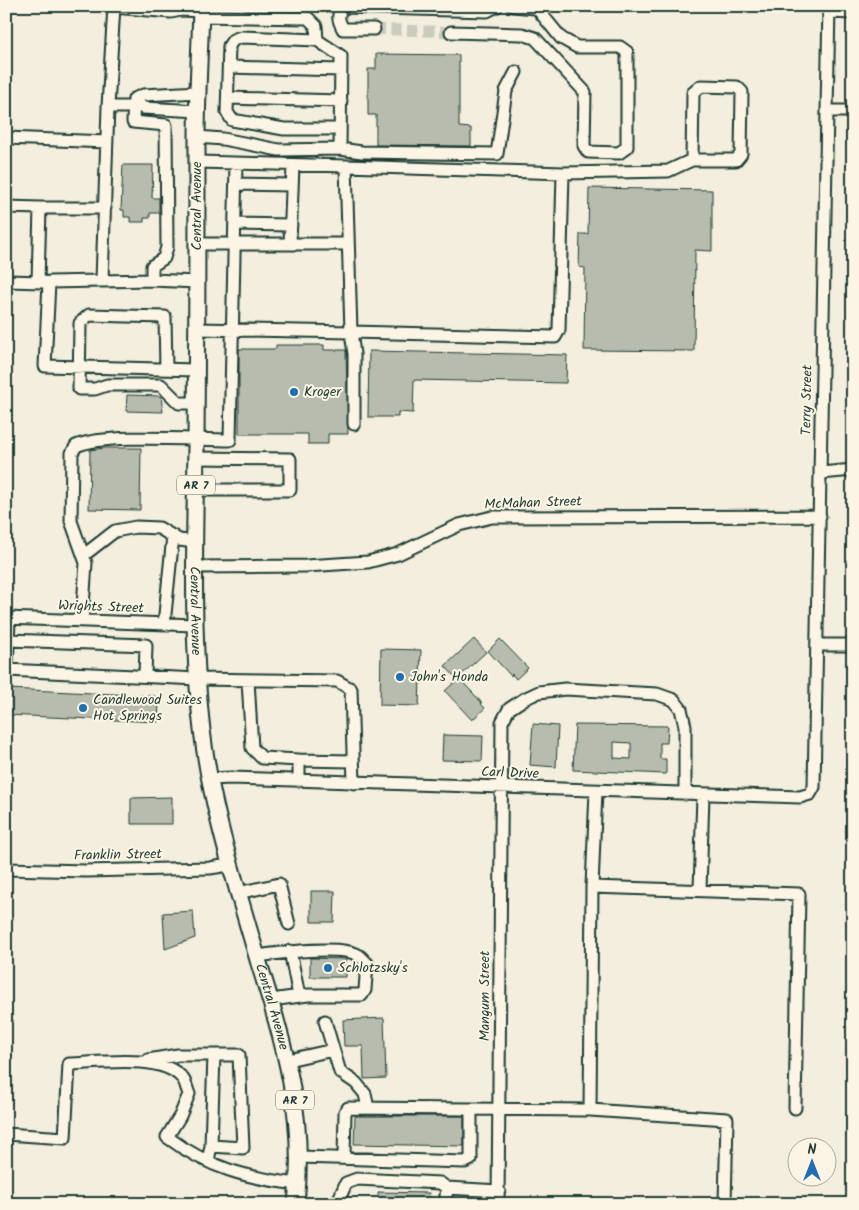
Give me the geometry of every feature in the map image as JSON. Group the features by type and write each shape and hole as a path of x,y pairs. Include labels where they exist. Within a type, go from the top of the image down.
{"main road":[{"name":"Central Avenue","path":"201,11 197,138 195,542 195,625 198,679 209,780 238,893 288,1060 297,1115 299,1157 296,1204"}],"street":[{"path":"374,29 343,29 338,22 338,14 342,7 487,11 497,6"},
{"path":"451,32 522,34 535,38 585,92 584,146 588,152 619,153 627,147 627,52 620,47 577,47 561,38 535,7 513,6"},
{"path":"102,280 108,107 114,7 171,12 181,10 308,18 316,26 317,40"},
{"path":"829,9 853,13"},
{"name":"Terry Street","path":"810,794 814,787 818,645 829,9"},
{"path":"340,129 284,129 232,120 228,112 228,98 229,46 233,40 241,37 317,40 341,56 340,149"},
{"path":"229,67 341,70"},
{"path":"197,138 223,139 279,150 340,149 362,152 497,154 506,91 516,72"},
{"path":"198,162 563,173 668,171 692,160 736,160 741,154 742,92 737,87 700,86 693,93 692,160"},
{"path":"108,107 134,103 143,95 199,92"},
{"path":"228,98 341,101"},
{"path":"134,103 143,108 198,111"},
{"path":"134,103 133,122 166,125 167,247 164,258 152,266 152,280"},
{"path":"828,111 853,111"},
{"path":"6,138 107,142"},
{"path":"82,621 86,572 84,555 71,521 72,453 76,446 84,443 117,440 230,440 236,164"},
{"path":"290,244 293,165"},
{"path":"346,166 351,332 354,354 354,424"},
{"path":"197,329 555,337 559,330 563,173"},
{"path":"236,184 292,185"},
{"path":"6,207 105,208"},
{"path":"40,208 45,366 196,370"},
{"path":"235,224 291,225"},
{"path":"197,244 348,244"},
{"path":"6,281 152,280 197,282"},
{"path":"166,369 165,317 89,315 83,318 80,323 79,388 95,389 107,385 161,385 179,403 196,403"},
{"path":"196,458 290,459 290,490 196,490"},
{"path":"821,473 853,470"},
{"name":"McMahan Street","path":"195,567 306,566 368,562 398,554 459,525 492,517 820,516"},
{"path":"84,555 116,530 136,526 159,528 179,540 195,542"},
{"path":"164,624 173,536"},
{"path":"8,618 7,670 198,679 337,681 345,684 351,688 354,783"},
{"name":"Wrights Street","path":"8,618 195,625"},
{"path":"8,640 146,645 145,676"},
{"path":"818,645 853,645"},
{"path":"248,680 252,748 262,758 353,761"},
{"name":"Mangum Street","path":"498,1204 502,722 509,709 539,692 565,689 657,694 674,700 681,709 684,726 685,794"},
{"path":"299,760 299,781"},
{"name":"Carl Drive","path":"209,780 299,781 800,797 810,794"},
{"path":"590,1110 592,887 596,791"},
{"path":"700,890 702,794"},
{"name":"Franklin Street","path":"6,869 105,871 210,868 230,864"},
{"path":"238,893 279,884 289,924"},
{"path":"592,887 799,894 796,1108"},
{"path":"290,951 299,996"},
{"path":"258,956 290,951 343,952 359,956 367,963 365,990 362,995 299,996 271,1000"},
{"path":"324,1021 340,1072 356,1084 365,1094 368,1108"},
{"path":"288,1060 333,1050"},
{"path":"6,1134 66,1138 70,1064 142,1062 178,1055 239,1055 243,1148 211,1146"},
{"path":"208,1161 211,1146 214,1055"},
{"path":"142,1062 169,1068 184,1080 189,1094 180,1116 167,1137 182,1148 224,1169 257,1180 298,1184"},
{"path":"344,1158 345,1112 348,1108 590,1110 728,1119 724,1204"},
{"path":"299,1157 465,1162 471,1159 471,1109"},
{"path":"337,1204 346,1183 357,1179 440,1183 447,1188 499,1191"},
{"path":"445,1204 447,1188"}],"building":[{"path":"376,54 459,55 459,127 471,128 471,146 376,145 376,115 368,115 368,69 376,69"},
{"path":"123,165 153,165 152,198 159,198 159,213 150,213 150,218 144,218 144,222 130,222 130,217 124,217 124,210 121,210"},
{"path":"589,188 712,190 712,251 695,250 694,351 584,350 585,268 579,267 580,234 588,234"},
{"name":"Kroger","path":"276,345 324,345 324,350 346,350 348,434 328,434 328,444 308,444 308,434 239,434 239,349 276,349"},
{"path":"369,351 567,355 566,383 414,380 413,413 398,412 398,417 368,417"},
{"path":"127,395 161,396 163,412 126,411"},
{"path":"141,448 140,510 89,509 90,450"},
{"path":"474,639 486,652 457,679 445,666"},
{"path":"500,639 528,668 516,679 488,651"},
{"name":"John's Honda","path":"381,649 421,650 419,706 380,705"},
{"path":"459,678 485,708 472,720 445,691"},
{"name":"Candlewood Suites Hot Springs","path":"8,689 155,696 154,701 159,702 158,722 6,715"},
{"path":"533,724 558,726 556,767 530,765"},
{"path":"575,725 668,726 667,743 660,743 660,759 666,759 666,774 573,770","holes":["614,742 631,743 631,759 614,758"]},
{"path":"443,735 483,736 482,761 442,760"},
{"path":"172,797 172,824 131,824 131,798"},
{"path":"311,891 335,891 334,922 311,922"},
{"path":"193,911 195,938 165,949 163,913"},
{"name":"Schlotzsky's","path":"310,958 346,959 346,977 310,977"},
{"path":"384,1018 386,1078 364,1079 363,1046 344,1046 343,1020"},
{"path":"355,1116 464,1116 464,1146 354,1144"},
{"path":"378,1192 429,1193 431,1203 379,1204"}],"tunnel":[{"path":"374,29 451,32"}],"place":[{"name":"Kroger","path":"294,392"},
{"name":"John's Honda","path":"400,677"},
{"name":"Candlewood Suites Hot Springs","path":"83,708"},
{"name":"Schlotzsky's","path":"328,968"}]}
